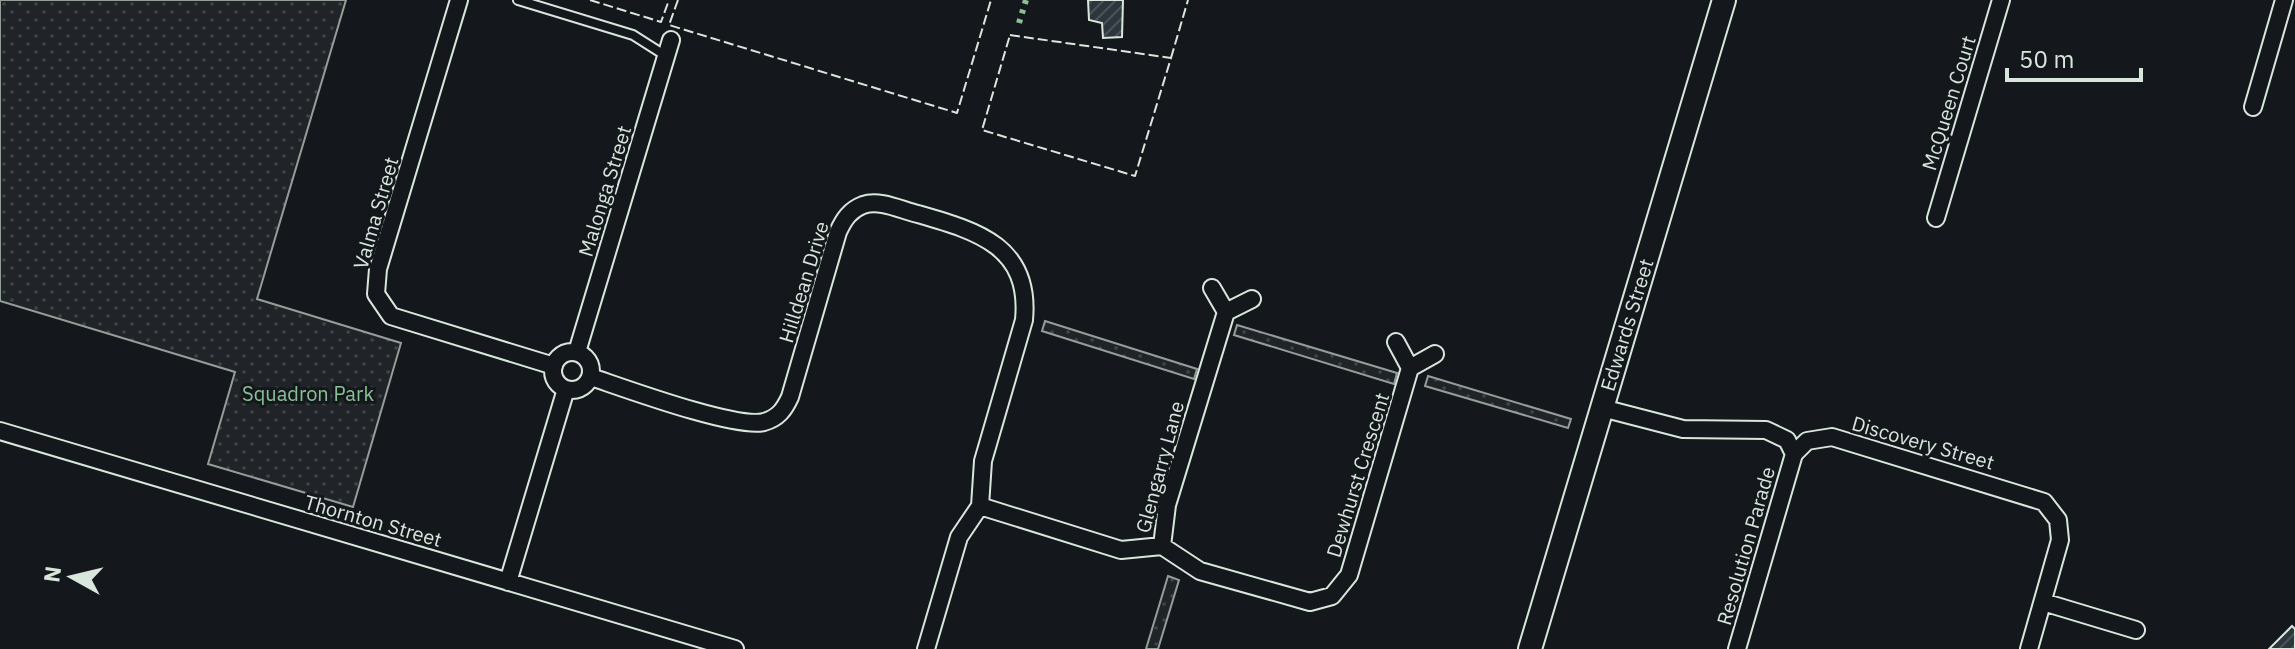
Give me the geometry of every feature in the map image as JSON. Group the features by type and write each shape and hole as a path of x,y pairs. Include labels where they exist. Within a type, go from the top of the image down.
{"main road":[{"name":"Edwards Street","path":"1530,649 1724,0"}],"street":[{"name":"Valma Street","path":"459,0 378,269 376,294 391,316 554,366"},
{"name":"McQueen Court","path":"1936,218 2001,0"},
{"path":"2253,107 2284,0"},
{"name":"Malonga Street","path":"577,352 669,48"},
{"name":"Hilldean Drive","path":"591,377 738,421 766,421 785,409 790,397 838,232 852,211 872,203 957,225 979,233 1001,249 1018,273 1025,299 1024,320 983,461 980,506 959,537 926,649"},
{"path":"1212,288 1226,312 1252,299"},
{"name":"Glengarry Lane","path":"980,506 1121,550 1162,546 1167,505 1226,312"},
{"path":"1396,342 1410,368 1435,354"},
{"path":"577,352 589,362 591,377 583,387 566,389 554,377 554,366 560,356 577,352"},
{"name":"Dewhurst Crescent","path":"1162,546 1200,571 1299,601 1318,602 1332,596 1349,575 1410,368"},
{"path":"508,582 566,389"},
{"path":"1602,408 1683,429 1766,430 1787,440 1794,454"},
{"name":"Thornton Street","path":"0,431 735,649"},
{"name":"Discovery Street","path":"1794,454 1807,441 1832,437 2044,502 2052,510 2060,530 2029,649"},
{"name":"Resolution Parade","path":"1737,649 1794,454"},
{"path":"2043,602 2136,630"}],"lane":[{"path":"518,0 669,48"}],"green space":[{"name":"Squadron Park","path":"0,0 346,0 257,299 401,343 353,507 208,464 235,372 0,301"},
{"path":"1045,321 1197,369 1194,379 1042,331"},
{"path":"1237,325 1397,373 1394,384 1234,335"},
{"path":"1428,376 1571,419 1568,428 1425,386"},
{"path":"1168,576 1179,580 1158,649 1146,649"}],"building":[{"path":"1088,0 1123,0 1122,37 1103,38 1102,23 1089,20"},
{"path":"2292,626 2295,629 2295,649 2269,649"}],"hedge":[{"path":"1019,23 1026,0"}],"fence":[{"path":"590,0 661,22 669,0"},
{"path":"678,0 669,25 957,113 991,0"},
{"path":"1171,58 1188,0"},
{"path":"1010,35 1171,58 1135,176 982,130 1010,35"}]}
